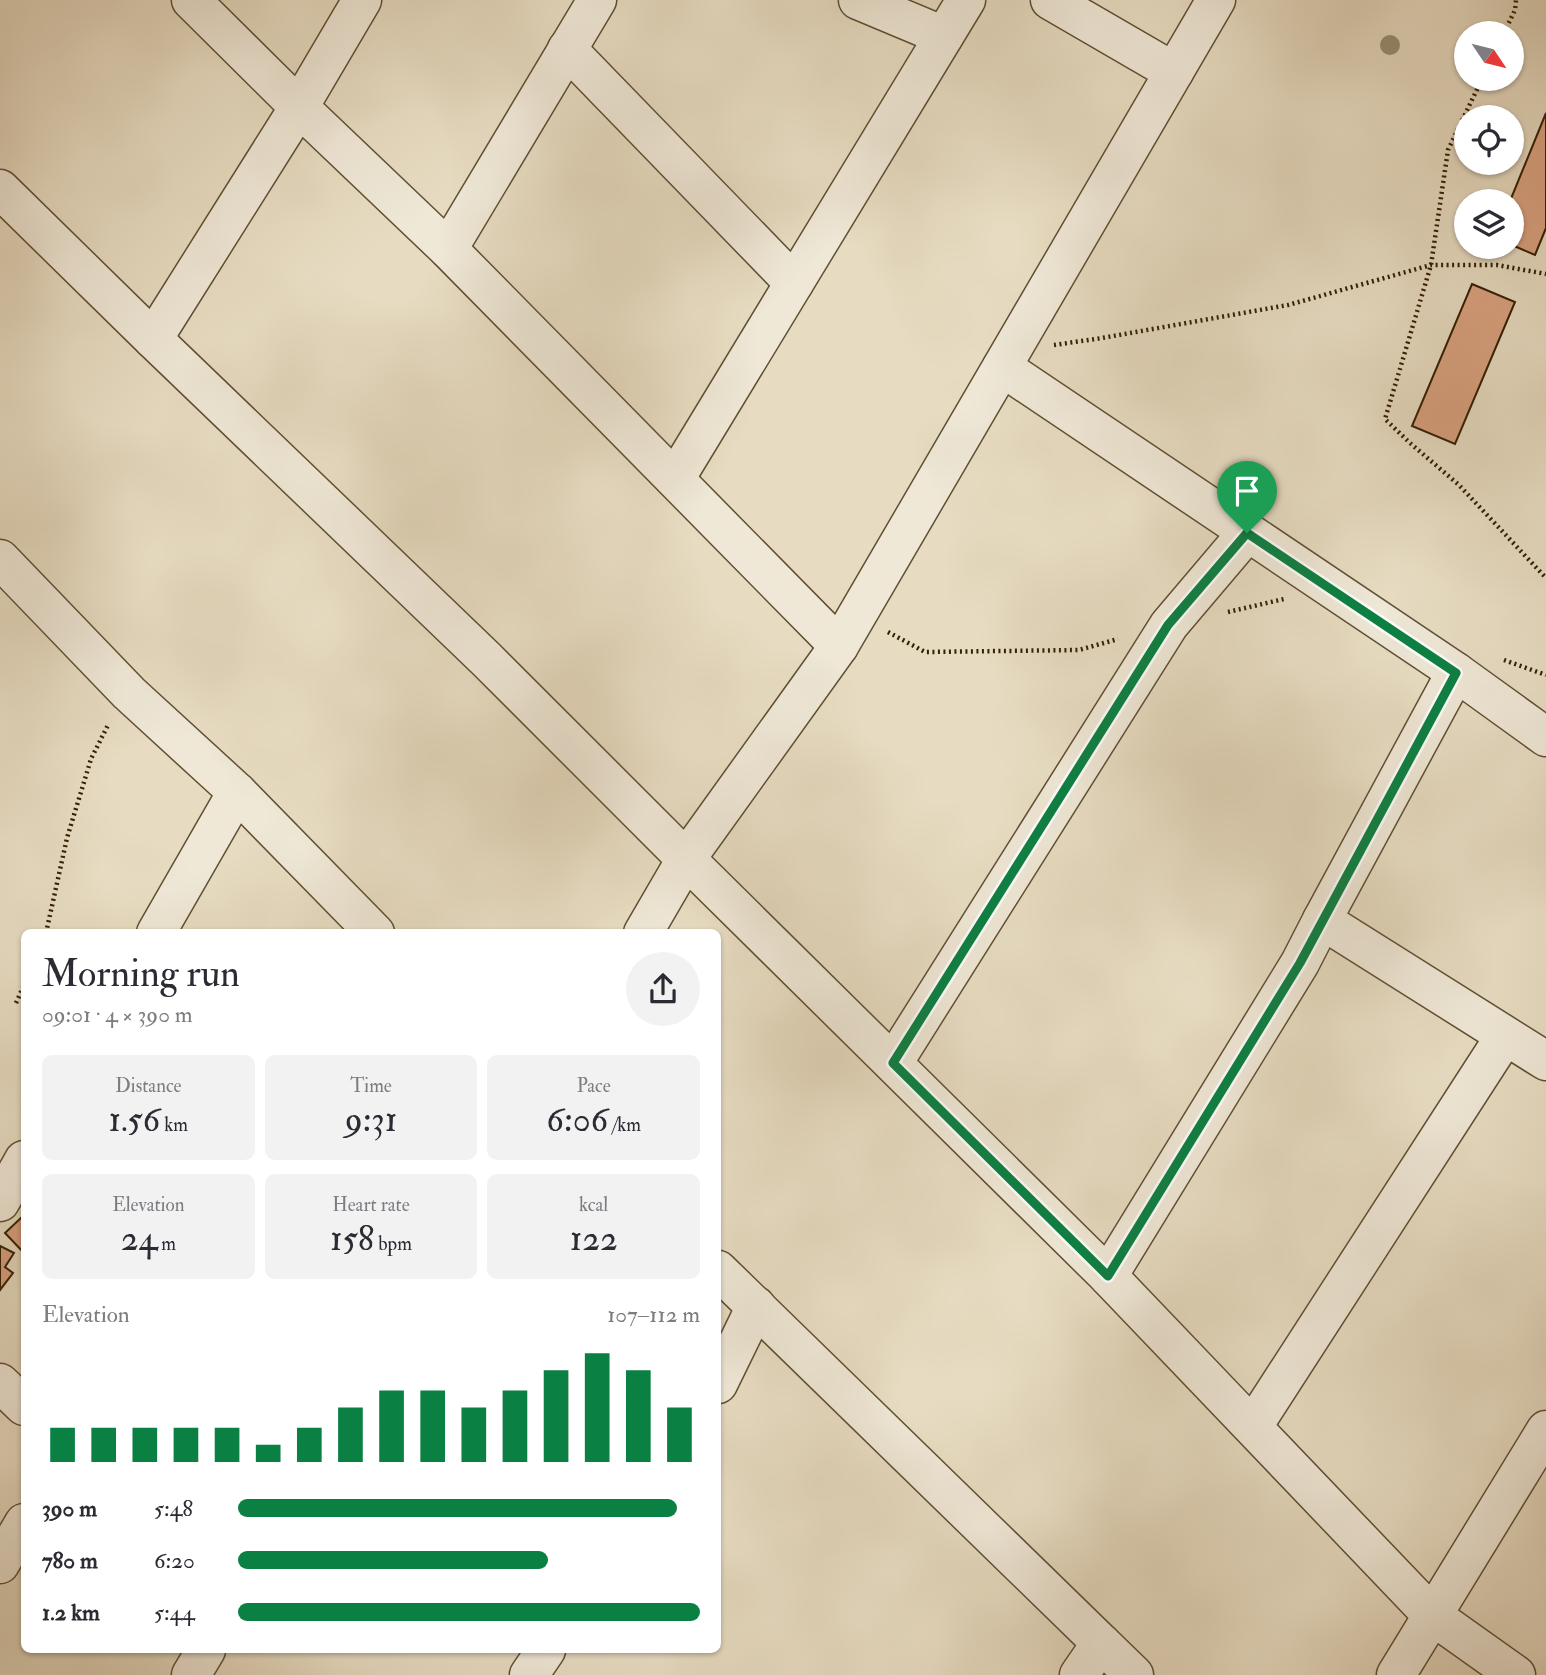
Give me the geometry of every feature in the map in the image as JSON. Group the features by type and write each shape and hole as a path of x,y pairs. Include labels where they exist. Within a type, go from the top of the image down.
{"street":[{"path":"191,0 448,248 839,646"},
{"path":"153,339 299,107 362,0"},
{"path":"448,248 597,0"},
{"path":"858,0 944,36"},
{"path":"676,479 966,0"},
{"path":"1050,0 1174,72"},
{"path":"645,929 686,859 839,646 1216,0"},
{"path":"567,49 794,283"},
{"path":"0,189 486,659 1108,1276 1433,1616 1516,1675"},
{"path":"1007,359 1247,533 1456,673 1546,737"},
{"path":"893,1063 1168,625 1247,533"},
{"path":"4,572 129,693 237,792 371,929"},
{"path":"1108,1276 1300,963 1456,673"},
{"path":"158,929 237,792"},
{"path":"1322,920 1546,1061"},
{"path":"1252,1426 1504,1035"},
{"path":"0,1202 21,1165"},
{"path":"721,1273 1134,1675"},
{"path":"721,1378 755,1306"},
{"path":"0,1383 21,1403"},
{"path":"1396,1675 1546,1430"},
{"path":"0,1563 21,1528"},
{"path":"1079,1675 1101,1643"},
{"path":"191,1675 204,1653"},
{"path":"529,1675 544,1653"}],"path":[{"path":"1510,21 1516,0"},
{"path":"1476,91 1448,150 1431,265 1385,419 1459,485 1546,578"},
{"path":"1007,359 1102,338 1288,305 1431,265 1497,265 1546,274"},
{"path":"47,929 67,838 91,760 129,693"},
{"path":"16,1003 21,992"}],"building":[{"path":"1546,113 1546,228 1535,255 1524,250 1524,189 1515,189 1521,175 1524,175 1524,167"},
{"path":"1472,284 1515,302 1455,444 1412,426"},
{"path":"21,1218 21,1250 5,1233"},
{"path":"0,1246 14,1253 5,1267 13,1273 0,1290"}],"route":[{"path":"1247,533 1456,673 1300,963 1108,1276 893,1063 1168,625 1247,533"}]}
